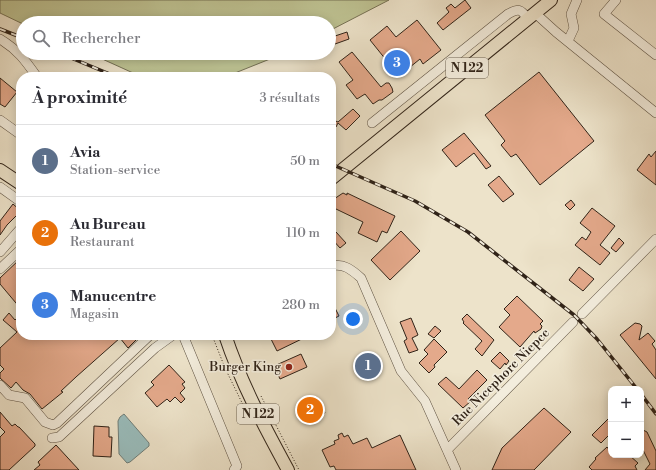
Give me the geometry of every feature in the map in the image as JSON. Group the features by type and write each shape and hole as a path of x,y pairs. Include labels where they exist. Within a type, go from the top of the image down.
{"main road":[{"name":"N 122","path":"336,175 551,0"},
{"path":"0,170 16,181"},
{"name":"N 122","path":"227,340 251,401 288,470"}],"street":[{"path":"568,41 574,28 571,14 577,0"},
{"path":"616,0 604,14 656,55"},
{"path":"372,123 508,14 515,10 522,11 532,16 568,41 656,113"},
{"path":"0,39 16,50"},
{"path":"25,60 34,72"},
{"path":"405,97 416,110"},
{"path":"0,120 16,131"},
{"path":"0,187 16,198"},
{"path":"0,252 16,234"},
{"path":"582,314 656,239"},
{"path":"0,269 16,254"},
{"path":"336,265 349,268 361,278 401,371 425,401 456,470"},
{"name":"Rue Nicephore Niepce","path":"447,450 573,322"},
{"path":"0,385 10,395 25,398 45,422 53,425 57,423 143,340"},
{"path":"158,340 162,342"},
{"path":"52,438 59,437 165,340"},
{"path":"185,340 237,466 234,470"}],"path":[{"path":"260,394 299,470"}],"green space":[{"path":"0,0 389,0 336,27 336,16 16,16 16,21 0,13"},
{"path":"104,60 268,60 238,72 131,72"}],"water":[{"path":"124,414 149,443 149,446 127,463 119,454 118,421"}],"building":[{"path":"465,0 471,8 443,30 437,23 449,12 446,8 451,4 455,8"},
{"path":"417,20 441,50 423,64 420,59 399,76 370,40 387,26 396,37"},
{"path":"347,32 349,39 336,44 336,36"},
{"path":"352,52 381,87 386,83 389,83 393,92 382,100 379,100 373,104 365,94 357,99 346,85 353,80 339,62"},
{"path":"539,72 594,141 540,185 516,154 511,157 501,145 505,141 485,115"},
{"path":"0,78 16,91 16,93 5,107 0,104"},
{"path":"353,109 360,116 346,130 338,123 336,127 336,121 338,122"},
{"path":"464,133 491,166 486,169 474,153 456,167 442,150"},
{"path":"656,151 656,185 637,170 649,154 651,157"},
{"path":"499,176 514,194 503,202 488,185"},
{"path":"343,193 347,195 347,193 395,216 387,233 382,231 377,242 358,233 363,222 336,209 336,198"},
{"path":"571,200 575,205 570,210 565,205"},
{"path":"13,204 16,207 16,216 0,235 0,221"},
{"path":"592,208 615,226 600,245 610,253 600,265 575,245 582,237 586,240 591,232 580,223"},
{"path":"401,231 420,251 390,280 371,260"},
{"path":"336,232 346,243 340,248 336,244"},
{"path":"619,238 624,243 616,252 611,248"},
{"path":"16,263 16,303 0,284 0,278"},
{"path":"579,267 594,279 583,291 569,280"},
{"path":"517,296 543,321 540,324 542,326 541,329 535,333 534,331 520,347 499,327 510,315 504,309"},
{"path":"336,310 339,316 336,318"},
{"path":"9,313 15,320 16,319 16,331 3,320"},
{"path":"467,314 494,340 482,356 475,349 482,341 463,323 464,322 462,319"},
{"path":"411,318 418,335 412,338 418,350 409,353 404,341 407,339 400,322"},
{"path":"635,323 642,326 639,340 648,333 655,341 652,344 656,350 656,379 620,335"},
{"path":"435,326 441,331 434,338 428,334"},
{"path":"16,333 16,340 118,340 61,391 63,392 42,409 30,394 23,390 16,382 11,388 0,378 0,373 4,369 0,365 0,348"},
{"path":"434,339 447,352 434,365 435,367 429,373 419,363 428,354 424,350"},
{"path":"122,340 136,340 128,348"},
{"path":"272,340 300,340 277,351"},
{"path":"500,352 509,361 500,369 491,361"},
{"path":"301,354 307,367 280,379 274,366"},
{"path":"373,361 375,366 365,371 363,366"},
{"path":"169,365 185,382 182,384 185,388 180,393 185,399 181,403 175,397 170,402 167,399 157,407 145,393 154,385 151,382"},
{"path":"477,370 487,380 468,399 471,401 463,408 438,384 446,377 459,389"},
{"path":"317,397 325,413 304,423 296,407"},
{"path":"544,408 571,432 534,470 492,470 502,448"},
{"path":"0,412 12,426 15,424 19,427 35,444 35,446 9,470 0,470 0,437 5,432 0,427"},
{"path":"608,419 608,436 601,443 592,435"},
{"path":"94,426 109,427 109,437 112,437 111,457 93,456"},
{"path":"644,430 647,432 656,451 656,470 645,470 650,464 644,452"},
{"path":"342,433 344,437 348,435 353,444 367,438 372,448 400,435 416,470 336,470 334,466 330,467 322,450 335,444 334,441 339,439 338,435"},
{"path":"56,445 79,470 34,470 40,465 38,462"},
{"path":"607,447 608,458 632,458 638,463 635,466 637,470 592,470 589,467 596,459 595,458"}],"railway":[{"path":"0,29 16,35"},
{"path":"76,60 105,72"},
{"path":"336,166 415,201 468,232 574,315 597,339 635,386"},
{"path":"644,398 656,414"}],"place":[{"name":"Manucentre","path":"397,63"},
{"name":"Avia","path":"368,366"},
{"name":"Burger King","path":"289,367"},
{"name":"Au Bureau","path":"310,410"}]}
